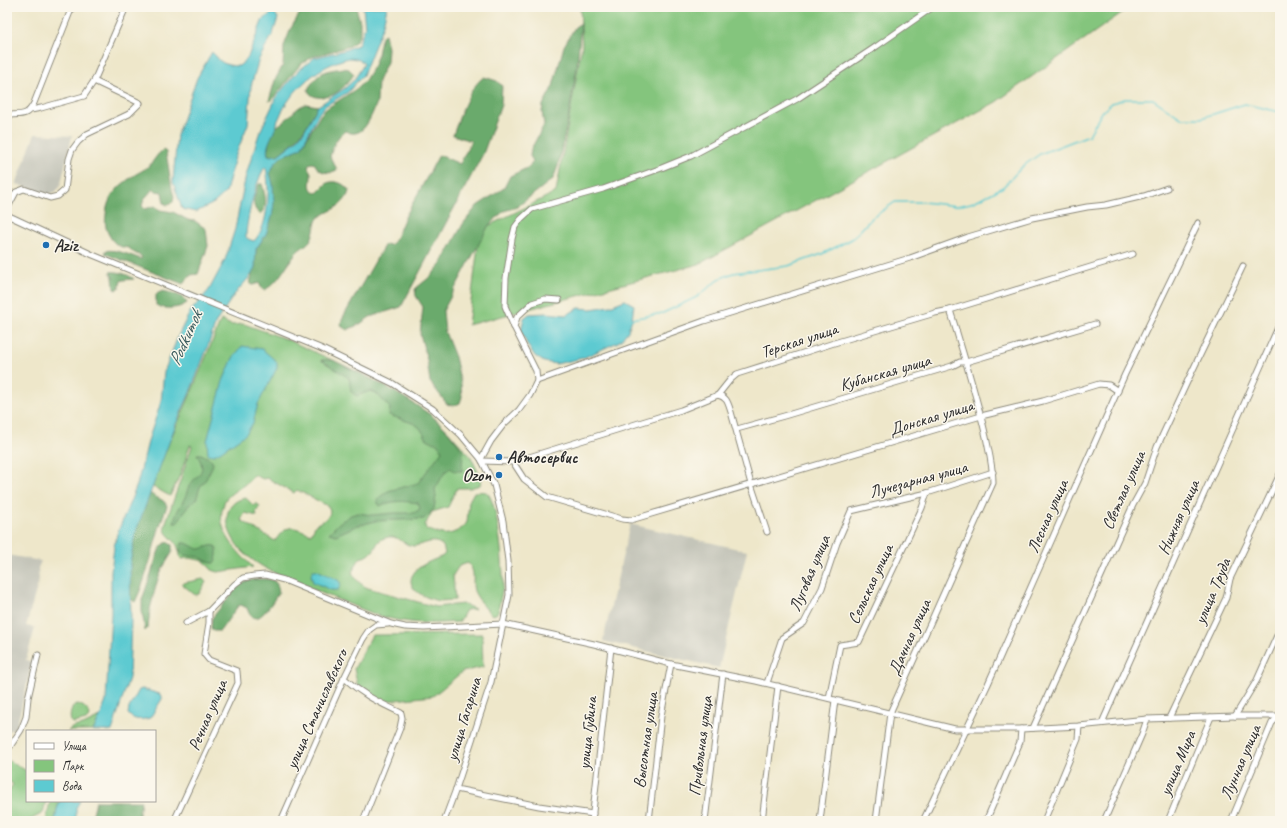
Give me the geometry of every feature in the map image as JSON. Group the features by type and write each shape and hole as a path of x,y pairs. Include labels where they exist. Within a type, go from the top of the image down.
{"street":[{"path":"31,110 72,7"},
{"path":"7,114 25,114 31,110 84,96 94,81 126,7"},
{"path":"481,460 491,441 504,424 519,410 530,395 537,381 536,371 505,306 506,278 510,247 515,227 521,218 532,209 603,189 691,156 797,99 934,7"},
{"path":"7,208 16,192 24,190 50,198 58,196 65,190 72,150 78,142 88,134 129,114 140,103 94,81"},
{"path":"537,381 704,321 910,258 968,237 1032,218 1087,207 1106,205 1144,196 1168,188"},
{"name":"улица Гагарина","path":"7,215 93,255 320,348 392,383 433,409 461,435 481,460 494,485 504,528 508,561 509,595 491,682 444,821"},
{"name":"Лесная улица","path":"922,821 988,684 1118,390 1198,223"},
{"name":"Терская улица","path":"481,460 512,462 681,410 718,395 737,374 834,343 935,313 950,310 1133,254"},
{"name":"Светлая улица","path":"1033,728 1130,512 1145,483 1157,447 1243,266"},
{"path":"514,327 517,317 532,303 545,299 559,300"},
{"path":"950,310 981,416 993,472"},
{"name":"Нижняя улица","path":"1102,723 1280,323"},
{"name":"Кубанская улица","path":"737,429 952,366 960,362 966,362 1095,324"},
{"name":"Донская улица","path":"751,484 981,416 1043,401 1099,384 1109,385 1118,390"},
{"path":"718,395 724,396 727,401 737,429 751,484 767,532"},
{"path":"512,462 524,479 547,497 622,519 631,520 751,484"},
{"name":"Лучезарная улица","path":"851,511 927,493 993,472"},
{"name":"Дачная улица","path":"876,821 890,713 993,482 993,472"},
{"name":"улица Труда","path":"1169,718 1226,598 1230,579 1280,474"},
{"name":"Сельская улица","path":"829,698 840,645 859,642 922,508 927,493"},
{"name":"Луговая улица","path":"767,683 782,638 804,623 822,588 837,542 851,511"},
{"path":"186,623 209,611 235,584 243,578 265,575 284,580 391,624 405,627 424,628 503,624 611,648 671,664 767,683 955,729 1021,729 1079,726 1169,718 1236,716 1280,718"},
{"name":"Речная улица","path":"174,821 238,683 237,671 209,660 204,654 208,635 209,611"},
{"name":"улица Станиславского","path":"282,821 344,678 363,639 369,630 376,625 391,624"},
{"path":"1236,716 1257,680 1280,629"},
{"name":"улица Губина","path":"592,821 611,648"},
{"path":"7,751 21,730 26,717 28,698 38,655"},
{"name":"Высотная улица","path":"649,821 661,716 671,664"},
{"name":"Привольная улица","path":"706,821 723,674"},
{"path":"344,678 357,690 371,699 401,713 402,718 400,728 363,821"},
{"path":"762,821 778,686"},
{"path":"820,821 835,700"},
{"name":"улица Мира","path":"1168,821 1211,717"},
{"name":"Лунная улица","path":"1231,821 1272,723 1276,719 1280,718"},
{"path":"1104,821 1142,734 1147,719"},
{"path":"1044,821 1078,739 1079,726"},
{"path":"986,821 1020,742 1021,729"},
{"path":"456,789 531,805 593,814"}],"shaded area":[{"path":"35,134 72,136 61,183 55,192 47,194 16,184"},
{"path":"630,524 747,551 719,668 603,641"},
{"path":"7,555 41,561 38,568 39,580 26,626 35,628 26,660 32,662 16,729 7,731"}],"green space":[{"path":"307,7 356,7 360,22 360,34 357,40 350,46 312,57 300,65 272,100 269,101 275,80 283,65 284,46 291,28 300,13"},
{"path":"580,7 1130,7 996,102 699,264 468,325 480,230 556,192 582,45"},
{"path":"581,23 577,67 568,119 558,166 553,179 517,207 504,211 489,225 443,311 445,332 455,357 461,384 462,397 460,403 453,406 447,404 430,382 427,360 420,334 423,307 416,296 415,289 431,276 441,264 463,224 477,206 504,188 510,176 529,167 533,161 530,156 531,149 544,125 542,112 543,105 553,86 564,46 575,27"},
{"path":"385,34 388,48 387,62 378,81 377,102 368,122 359,132 353,133 345,131 337,139 330,157 337,169 335,172 323,172 312,163 309,164 308,167 311,173 310,184 314,191 317,193 327,183 336,182 342,184 349,190 346,198 337,207 318,218 310,241 296,253 275,282 265,290 262,289 259,283 253,285 250,284 255,267 256,249 266,234 273,185 270,173 275,163 282,156 301,148 321,114 364,82 374,65 382,36"},
{"path":"343,68 349,69 354,74 338,91 334,94 323,97 315,97 310,93 308,89 315,79 322,73"},
{"path":"484,77 497,81 502,86 501,105 483,154 401,307 370,317 347,330 341,326 342,319 385,244 391,245 395,240 404,219 439,155 460,164 471,141 453,135 469,95"},
{"path":"306,104 318,106 300,135 279,154 275,156 268,155 269,141 278,125 286,120 296,109"},
{"path":"164,150 166,152 174,196 173,202 167,205 164,203 162,192 155,191 153,189 144,199 142,206 145,209 155,206 160,210 173,212 188,220 195,221 206,229 208,246 198,274 191,275 183,284 106,254 105,251 118,251 141,259 142,257 129,248 121,247 116,244 108,233 105,220 107,208 115,191 125,182 149,166 157,155"},
{"path":"259,184 262,184 266,200 265,207 260,214 254,204"},
{"path":"110,272 122,273 134,279 121,281 119,288 115,290 113,277"},
{"path":"163,291 180,296 187,303 180,307 160,307 156,305 156,294"},
{"path":"221,320 231,325 244,324 286,339 365,375 413,403 432,416 447,430 471,457 481,482 480,485 470,488 457,488 448,507 432,512 425,525 426,529 445,534 453,533 460,529 467,522 469,501 474,492 486,492 494,507 497,520 502,565 503,585 498,612 496,614 492,615 475,594 472,570 468,563 459,566 453,575 455,600 435,600 424,596 415,590 411,581 414,572 426,563 443,556 445,553 443,546 436,542 429,542 414,546 393,537 382,539 378,542 370,554 360,558 352,572 358,582 368,588 436,607 463,604 475,609 466,610 459,622 418,623 377,615 293,581 256,562 244,553 232,537 229,530 227,518 228,512 233,504 238,500 246,498 254,506 256,503 260,506 256,512 257,516 245,513 241,520 275,541 284,531 291,528 300,529 311,534 316,524 327,518 330,510 328,506 297,490 294,493 267,478 263,479 254,475 248,482 225,500 221,515 222,524 229,540 253,567 218,572 212,570 204,561 190,558 181,559 175,542 166,533 165,525 192,446 190,445 181,473 170,496 153,487 149,487 189,398"},
{"path":"321,360 333,360 390,389 413,403 432,416 447,430 463,451 462,471 455,471 450,468 445,472 435,489 436,496 434,509 424,519 376,521 356,526 336,535 329,533 339,523 351,515 358,513 372,515 414,513 420,509 418,503 407,502 394,502 379,506 377,499 388,491 418,483 442,451 439,445 427,439 420,428 415,424 389,415 390,408 377,394 370,391 357,396 351,392 349,378"},
{"path":"197,454 201,454 211,459 213,464 212,467 200,487 196,500 188,506 177,523 174,523 177,513 186,496 188,487 202,469 202,465"},
{"path":"150,493 164,501 167,506 140,591 135,602 130,597 130,564 138,515"},
{"path":"167,542 172,545 172,553 162,569 157,582 150,609 148,628 145,631 142,600 159,550"},
{"path":"182,543 198,549 210,546 216,547 217,558 214,563 211,563 199,557 184,555 180,550"},
{"path":"203,579 206,582 199,594 195,595 182,584 183,583"},
{"path":"258,579 273,580 277,584 279,592 264,613 255,618 250,615 247,608 241,605 238,606 220,631 213,631 211,628 212,618 238,586 247,581"},
{"path":"482,634 483,667 462,672 433,696 385,701 358,687 354,669 372,635"},
{"path":"76,704 85,708 90,716 86,720 74,723 70,720 70,714"},
{"path":"100,717 94,730 69,730 73,727 83,725"},
{"path":"7,760 26,770 26,802 46,802 43,813 28,821 7,821 7,796 13,784 7,780"},
{"path":"50,802 60,802 55,821 46,821"},
{"path":"96,802 141,802 138,821 93,821"}],"water":[{"name":"Podkumok","path":"363,7 387,7 383,25 363,75 348,92 325,106 319,113 301,148 282,156 275,163 270,173 273,185 274,203 272,217 266,234 256,249 255,267 252,274 234,295 216,322 135,534 130,564 131,620 129,678 112,730 94,730 106,701 111,614 111,572 114,547 117,534 137,485 149,438 161,402 164,372 179,334 190,312 209,290 225,260 235,229 246,175 259,134 277,96 297,72 314,58 358,45 365,27","holes":["349,58 357,59 364,64 354,80 344,89 318,106 303,133 296,141 278,155 268,155 268,145 276,128 278,119 284,107 299,88 317,72 327,66","265,167 268,186 267,206 263,226 254,241 246,237 246,230 258,181"]},
{"path":"274,12 278,18 273,34 259,59 251,86 248,124 235,157 226,192 214,203 196,212 182,209 173,182 177,135 197,78 212,52 224,63 239,66 247,59 263,19"},
{"path":"625,300 634,305 628,331 620,341 583,358 556,364 544,362 535,356 528,346 521,331 524,318 529,314 547,313 566,315 579,308 591,309 610,306"},
{"path":"242,346 262,349 277,362 277,368 258,404 253,423 246,434 220,452 214,455 208,454 207,441 223,381 233,358"},
{"path":"313,570 317,570 338,580 341,584 338,590 331,590 313,582 311,575"},
{"path":"142,689 160,694 162,699 150,718 133,718 128,714 129,708 139,690"},
{"path":"60,802 79,802 76,808 76,821 55,821"}],"waterway":[{"path":"631,319 663,313 697,297 719,279 733,273 788,266 822,254 852,239 872,218 895,202 923,202 957,206 971,203 1003,187 1023,166 1040,154 1089,135 1102,112 1112,103 1125,99 1153,99 1181,118 1201,118 1245,104 1280,112"}],"place":[{"name":"Aziz","path":"46,245"},
{"name":"Автосервис","path":"499,457"},
{"name":"Ozon","path":"499,475"}]}
